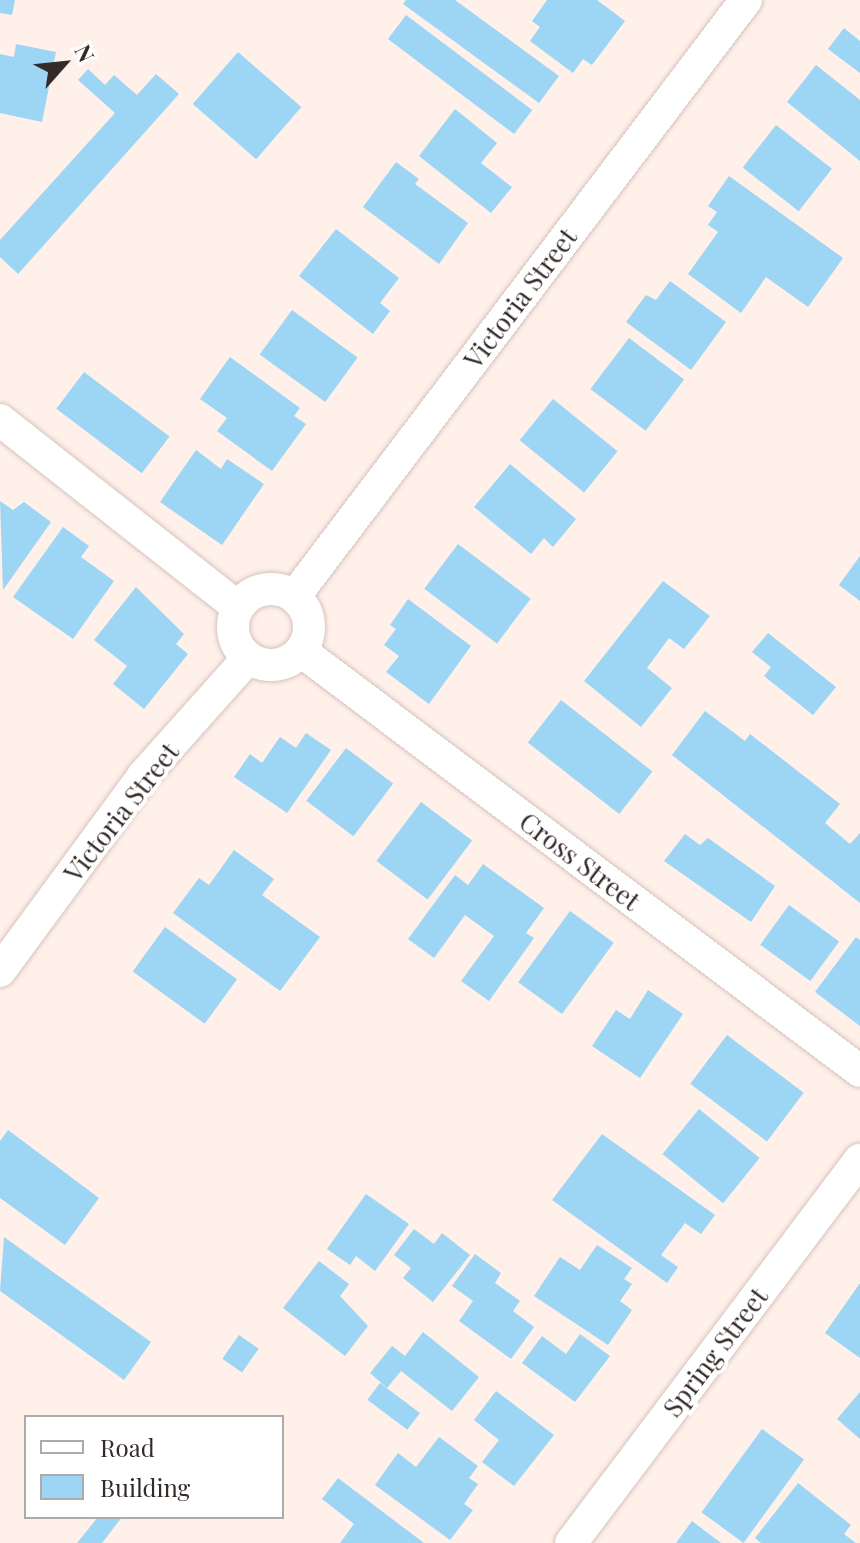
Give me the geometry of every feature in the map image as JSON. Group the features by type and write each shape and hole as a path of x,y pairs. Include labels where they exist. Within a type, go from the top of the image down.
{"street":[{"name":"Victoria Street","path":"294,597 746,0"},
{"path":"0,420 238,607"},
{"path":"270,589 294,597 309,624 301,651 278,665 248,658 234,637 238,607 270,589"},
{"name":"Cross Street","path":"301,651 860,1071"},
{"name":"Victoria Street","path":"0,971 143,776 248,658"},
{"name":"Spring Street","path":"571,1543 860,1160"}],"building":[{"path":"0,0 15,0 12,15 0,13"},
{"path":"406,0 455,0 559,76 539,103 403,4"},
{"path":"547,0 597,0 625,21 592,65 583,59 573,73 530,41 540,27 532,21"},
{"path":"406,15 532,110 514,134 388,39"},
{"path":"844,28 860,41 860,73 828,49"},
{"path":"16,44 56,52 42,122 0,113 0,54 14,57"},
{"path":"238,52 301,107 256,159 193,104"},
{"path":"816,65 860,100 860,161 787,102"},
{"path":"88,69 105,85 114,75 137,95 156,74 179,94 18,274 0,257 0,240 115,113 78,80"},
{"path":"455,109 497,143 481,163 512,187 491,213 419,156"},
{"path":"776,125 832,169 799,211 743,168"},
{"path":"396,162 419,179 415,184 468,223 439,264 363,207"},
{"path":"729,176 843,258 808,307 766,277 741,313 688,274 718,232 708,225 717,212 708,206"},
{"path":"336,229 399,278 380,303 390,311 373,334 299,276"},
{"path":"670,281 726,322 691,370 626,322 646,295 656,300"},
{"path":"292,310 358,358 325,402 260,354"},
{"path":"629,338 684,380 646,431 590,389"},
{"path":"230,357 300,408 294,416 306,424 272,471 217,431 227,418 200,399"},
{"path":"84,372 169,436 142,473 56,409"},
{"path":"553,399 618,451 584,492 520,440"},
{"path":"196,450 221,469 227,459 264,484 222,545 160,502"},
{"path":"510,464 576,519 553,547 544,538 531,554 474,507"},
{"path":"0,501 13,510 24,502 51,522 3,590"},
{"path":"63,527 89,546 81,557 114,581 73,639 13,597"},
{"path":"458,544 531,599 497,643 424,589"},
{"path":"860,556 860,601 839,585"},
{"path":"663,581 710,616 684,649 669,638 647,668 672,688 641,727 584,681"},
{"path":"136,587 184,634 176,644 188,654 144,709 113,684 127,666 94,640"},
{"path":"408,599 471,646 429,704 386,672 399,656 384,645 396,629 390,625"},
{"path":"768,633 836,687 813,715 764,676 771,667 752,652"},
{"path":"561,700 652,771 619,814 528,743"},
{"path":"705,711 745,741 750,734 840,804 825,823 850,844 860,833 860,903 672,755"},
{"path":"306,733 331,750 287,813 234,777 250,754 262,763 280,737 296,748"},
{"path":"346,748 393,784 353,836 306,801"},
{"path":"421,802 472,841 428,900 376,861"},
{"path":"685,834 700,845 708,838 775,886 751,922 664,861"},
{"path":"234,850 274,879 262,895 320,937 280,991 173,913 199,878 209,885"},
{"path":"483,864 544,908 526,933 534,938 489,1001 461,981 494,936 465,915 434,958 408,939 455,875 468,885"},
{"path":"789,905 839,941 810,981 760,945"},
{"path":"570,911 614,943 562,1014 518,982"},
{"path":"165,927 237,979 205,1024 133,971"},
{"path":"856,937 860,940 860,1026 815,992"},
{"path":"648,990 683,1014 640,1078 592,1046 616,1010 630,1019"},
{"path":"727,1035 804,1093 767,1141 690,1084"},
{"path":"699,1109 760,1158 723,1203 662,1154"},
{"path":"8,1130 99,1198 65,1245 0,1198 0,1141"},
{"path":"602,1134 715,1215 701,1234 685,1223 661,1255 678,1267 667,1283 552,1200"},
{"path":"366,1194 409,1224 375,1271 356,1256 350,1265 327,1249"},
{"path":"414,1229 434,1244 442,1233 470,1255 433,1302 403,1278 411,1268 394,1255"},
{"path":"4,1237 151,1342 124,1380 0,1291"},
{"path":"597,1245 632,1268 624,1279 632,1284 620,1301 632,1310 608,1345 534,1296 560,1257 580,1270"},
{"path":"475,1254 501,1273 495,1283 520,1301 513,1311 534,1327 511,1359 459,1321 473,1301 452,1286"},
{"path":"319,1261 349,1284 340,1296 368,1326 345,1356 283,1308"},
{"path":"860,1283 860,1358 825,1333"},
{"path":"423,1332 479,1377 452,1411 401,1371 387,1388 370,1373 392,1346 405,1356"},
{"path":"580,1334 610,1356 575,1402 522,1363 542,1336 566,1354"},
{"path":"239,1335 259,1349 242,1373 222,1359"},
{"path":"380,1383 420,1413 407,1430 367,1400"},
{"path":"496,1391 554,1435 514,1486 482,1462 499,1440 474,1420"},
{"path":"860,1392 860,1439 837,1419"},
{"path":"762,1429 804,1460 744,1543 701,1512"},
{"path":"439,1437 478,1466 469,1478 478,1484 464,1504 473,1510 450,1540 375,1485 398,1453 416,1467"},
{"path":"338,1478 424,1543 340,1543 354,1524 322,1499"},
{"path":"798,1483 851,1525 844,1534 856,1543 761,1543 755,1538"},
{"path":"96,1519 120,1519 102,1543 77,1543"},
{"path":"692,1521 721,1543 676,1543"}]}
